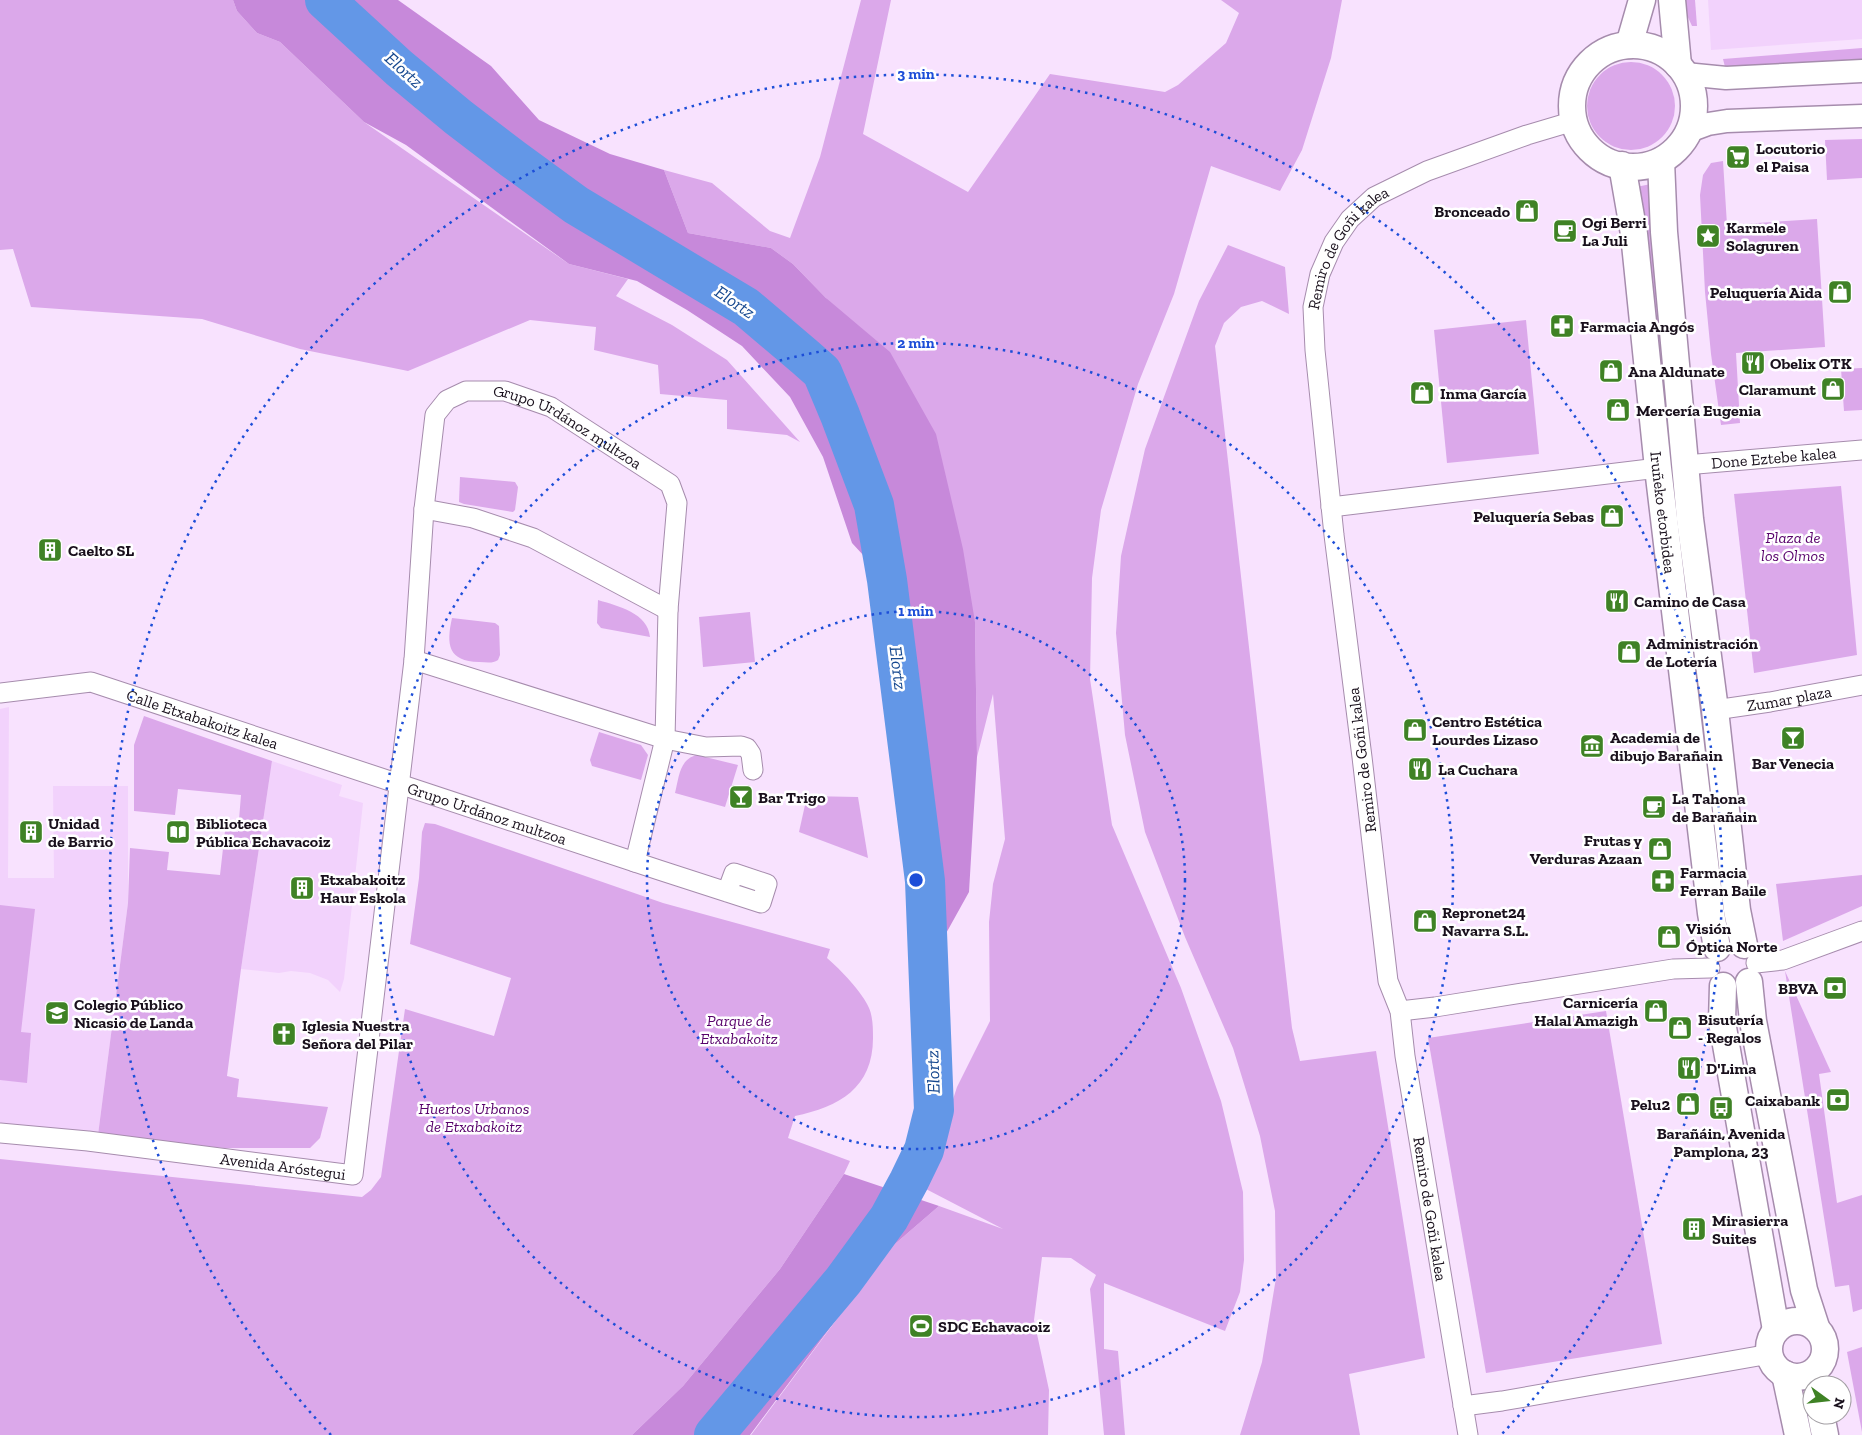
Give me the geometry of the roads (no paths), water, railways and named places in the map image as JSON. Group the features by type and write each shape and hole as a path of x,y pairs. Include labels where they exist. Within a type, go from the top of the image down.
{"main road":[{"path":"1629,45 1642,0"},
{"path":"1672,0 1682,70 1693,92 1694,112 1689,131 1678,148 1661,161 1642,167 1622,165 1605,160 1591,150 1580,137 1574,121 1573,100 1578,80 1591,62 1609,51 1629,45 1648,47 1664,54 1682,70"},
{"name":"Iruñeko etorbidea","path":"1661,161 1664,232 1690,519 1715,710 1737,910 1750,963 1753,1021 1800,1271 1816,1327"},
{"name":"Iruñeko etorbidea","path":"1622,165 1634,234 1658,468 1710,903 1722,1022 1777,1353 1798,1435"},
{"path":"1730,942 1750,963 1737,988 1717,968 1723,944 1730,942"},
{"path":"1802,1376 1794,1377 1777,1353 1783,1324 1800,1320 1816,1327 1825,1344 1819,1375"},
{"path":"1805,1375 1812,1372 1817,1375"}],"street":[{"path":"1682,70 1726,78 1862,71"},
{"path":"1689,131 1727,120 1862,116"},
{"name":"Remiro de Goñi kalea","path":"1468,1435 1405,1056 1400,1011 1388,981 1332,507 1315,350 1313,307 1320,274 1334,242 1350,219 1374,197 1427,171 1527,134 1574,121"},
{"name":"Grupo Urdánoz multzoa","path":"635,862 665,739 668,610 677,503 670,484 551,407 505,391 466,392 447,400 435,415 424,510 414,660 400,783 635,862 727,892"},
{"name":"Done Eztebe kalea","path":"1685,465 1862,450"},
{"path":"1332,507 1658,468"},
{"path":"424,510 473,518 533,538 668,610"},
{"path":"414,660 665,739 706,747 741,746 746,748 751,754 753,770"},
{"name":"Calle Etxabakoitz kalea","path":"0,693 91,682 400,783"},
{"name":"Zumar plaza","path":"1715,710 1862,685"},
{"name":"Avenida Aróstegui","path":"0,1133 88,1141 353,1175 400,783"},
{"path":"1750,963 1783,960 1862,931"},
{"path":"1400,1011 1673,969 1717,968"},
{"path":"1462,1406 1502,1402 1777,1353"}],"waterway":[{"name":"Elortz","path":"325,0 399,68 513,159 576,205 746,307 822,372 874,505 887,580 925,881 934,1110 924,1150 889,1218 843,1281 714,1435"}],"place":[{"name":"Locutorio el Paisa","path":"1738,157"},
{"name":"Bronceado","path":"1527,211"},
{"name":"Ogi Berri La Juli","path":"1565,231"},
{"name":"Karmele Solaguren","path":"1708,236"},
{"name":"Peluquería Aida","path":"1840,292"},
{"name":"Farmacia Angós","path":"1562,326"},
{"name":"Obelix OTK","path":"1753,363"},
{"name":"Ana Aldunate","path":"1611,371"},
{"name":"Claramunt","path":"1833,389"},
{"name":"Inma García","path":"1422,393"},
{"name":"Mercería Eugenia","path":"1618,410"},
{"name":"Peluquería Sebas","path":"1612,516"},
{"name":"Caelto SL","path":"50,550"},
{"name":"Camino de Casa","path":"1617,601"},
{"name":"Administración de Lotería","path":"1629,652"},
{"name":"Centro Estética Lourdes Lizaso","path":"1415,730"},
{"name":"Bar Venecia","path":"1793,738"},
{"name":"Academia de dibujo Barañain","path":"1592,746"},
{"name":"La Cuchara","path":"1420,769"},
{"name":"Bar Trigo","path":"741,797"},
{"name":"La Tahona de Barañain","path":"1654,807"},
{"name":"Unidad de Barrio","path":"31,832"},
{"name":"Biblioteca Pública Echavacoiz","path":"178,832"},
{"name":"Frutas y Verduras Azaan","path":"1660,849"},
{"name":"Farmacia Ferran Baile","path":"1663,881"},
{"name":"Etxabakoitz Haur Eskola","path":"302,888"},
{"name":"Repronet24 Navarra S.L.","path":"1425,921"},
{"name":"Visión Óptica Norte","path":"1669,937"},
{"name":"BBVA","path":"1835,988"},
{"name":"Carnicería Halal Amazigh","path":"1656,1011"},
{"name":"Colegio Público Nicasio de Landa","path":"57,1013"},
{"name":"Bisutería - Regalos","path":"1680,1028"},
{"name":"Iglesia Nuestra Señora del Pilar","path":"284,1034"},
{"name":"D'Lima","path":"1689,1068"},
{"name":"Caixabank","path":"1838,1100"},
{"name":"Pelu2","path":"1688,1104"},
{"name":"Barañáin, Avenida Pamplona, 23","path":"1721,1108"},
{"name":"Mirasierra Suites","path":"1694,1229"},
{"name":"SDC Echavacoiz","path":"921,1326"}],"park label":[{"name":"Plaza de los Olmos","path":"1793,546"},
{"name":"Parque de Etxabakoitz","path":"739,1029"},
{"name":"Huertos Urbanos de Etxabakoitz","path":"474,1117"}]}
